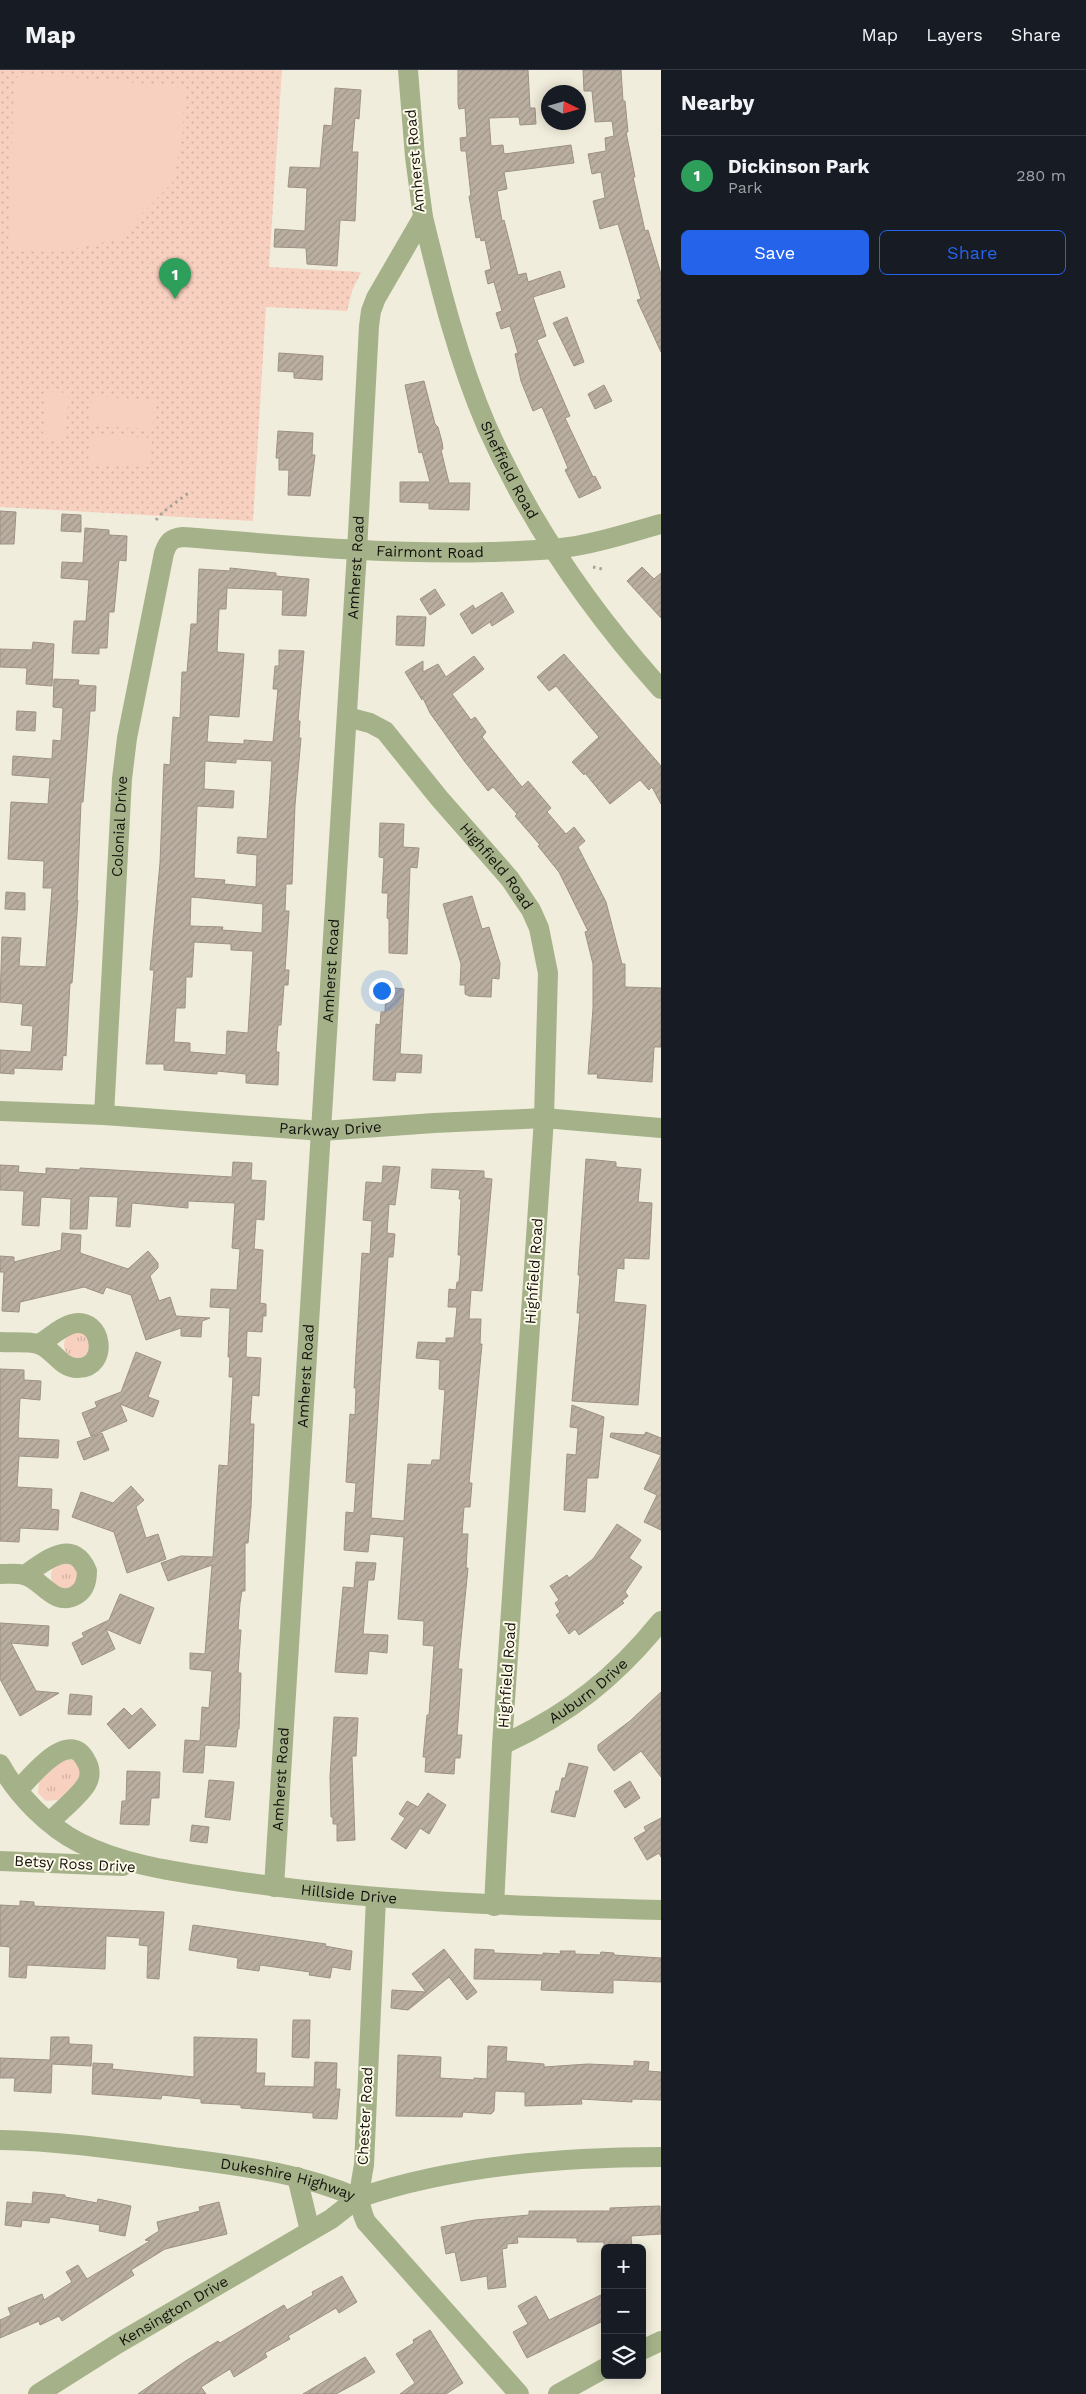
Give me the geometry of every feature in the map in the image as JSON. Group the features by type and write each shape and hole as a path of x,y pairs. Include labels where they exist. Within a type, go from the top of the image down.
{"street":[{"name":"Amherst Road","path":"274,1887 371,311 376,298 423,217 415,157 408,70"},
{"name":"Sheffield Road","path":"423,217 440,286 463,361 487,426 527,508 554,549 635,660 661,689"},
{"name":"Fairmont Road","path":"168,543 174,538 183,537 357,551 440,554 554,549 581,545 661,524"},
{"name":"Colonial Drive","path":"104,1115 122,779 128,738 164,553 168,543"},
{"name":"Highfield Road","path":"347,717 378,726 392,738 439,798 510,879 531,910 543,944 548,973 544,1118 502,1745 494,1906"},
{"name":"Parkway Drive","path":"0,1111 104,1115 322,1131 544,1118 661,1128"},
{"path":"0,1342 39,1344"},
{"path":"0,1574 25,1575"},
{"name":"Auburn Drive","path":"502,1745 544,1724 610,1678 639,1648 661,1621"},
{"path":"18,1790 54,1754 63,1750 73,1750 83,1755 90,1774 87,1784 50,1822"},
{"name":"Hillside Drive","path":"0,1764 18,1790 50,1822 79,1842 106,1855 149,1867 274,1887 376,1898 494,1906 661,1910"},
{"name":"Betsy Ross Drive","path":"0,1860 149,1867"},
{"name":"Chester Road","path":"376,1898 364,2165 358,2198 366,2222 519,2394"},
{"name":"Dukeshire Highway","path":"0,2140 118,2149 218,2163 330,2185 358,2198 395,2185 488,2169 592,2160 661,2158"},
{"path":"297,2177 310,2231"},
{"name":"Kensington Drive","path":"38,2394 117,2344 332,2218 358,2198"},
{"path":"646,2348 661,2341"},
{"path":"558,2394 601,2370"}],"path":[{"path":"156,520 163,512 191,491"},
{"path":"593,567 602,569"}],"green space":[{"path":"0,70 282,70 269,267 361,272 352,291 347,311 266,307 253,521 0,507"},
{"path":"23,73 184,87 183,130 173,182 118,239 61,252 8,251 14,80"},
{"path":"46,391 69,393 65,440 43,438"},
{"path":"92,396 154,400 153,429 90,426"},
{"path":"90,435 152,438 150,467 88,464"},
{"path":"77,1332 86,1336 90,1345 86,1354 77,1358 68,1354 64,1345 68,1336"},
{"path":"65,1562 75,1566 79,1576 75,1586 65,1590 55,1586 51,1576 55,1566"},
{"path":"65,1757 79,1763 81,1778 58,1800 46,1801 38,1793 39,1782"}],"building":[{"path":"458,70 528,70 530,108 535,108 536,124 520,125 519,117 489,118 491,146 503,145 504,154 571,145 574,163 504,172 507,189 497,191 502,221 504,220 518,275 526,273 528,282 560,271 565,287 533,297 546,336 537,340 570,416 565,418 593,477 595,476 601,488 579,498 565,470 568,468 542,407 533,411 521,381 515,354 518,353 510,326 501,329 496,313 502,311 494,282 488,284 485,271 491,269 485,240 481,241 480,237 476,238 469,196 471,196 466,151 461,151 460,138 467,137 465,108 459,109 458,104"},
{"path":"583,70 621,70 628,132 626,132 635,177 633,177 645,231 648,230 661,274 661,352 637,300 641,299 618,224 600,229 593,201 605,198 601,172 592,174 588,154 606,151 605,138 614,136 612,121 595,122 592,91 586,91 586,85 584,85"},
{"path":"335,88 361,90 359,119 355,118 352,152 358,152 355,221 340,220 337,266 307,264 306,248 274,247 275,229 305,231 307,188 288,187 290,167 320,168 324,125 332,126"},
{"path":"567,317 584,362 574,366 553,323"},
{"path":"279,353 323,356 322,380 294,378 294,372 278,371"},
{"path":"424,381 435,424 438,427 442,442 443,449 441,450 449,483 470,483 469,510 429,509 429,503 400,502 400,482 430,482 422,452 419,453 405,385"},
{"path":"604,385 612,401 595,409 588,394"},
{"path":"278,431 313,433 312,455 315,455 310,496 288,495 289,470 279,470 279,458 276,458"},
{"path":"0,511 16,512 14,544 0,544"},
{"path":"62,514 81,515 81,532 61,531"},
{"path":"85,528 109,530 109,535 127,536 126,561 119,560 114,612 109,612 107,648 99,648 99,654 72,653 74,621 86,621 89,580 61,578 62,562 83,563"},
{"path":"642,567 654,579 661,573 661,618 627,581"},
{"path":"230,568 276,573 276,576 309,579 306,616 282,615 283,590 227,588 226,609 219,609 217,652 244,654 239,717 209,715 207,742 244,744 244,740 273,742 278,689 273,689 275,666 279,666 279,650 304,651 298,721 300,721 299,738 301,738 295,805 292,884 286,884 285,911 289,911 285,970 289,970 288,985 284,985 281,1025 278,1025 276,1052 279,1052 278,1085 246,1083 246,1074 217,1071 217,1074 164,1070 164,1064 146,1064 154,970 150,970 160,863 164,764 170,765 173,717 180,718 182,672 187,672 191,624 197,624 199,569 230,571","holes":["236,759 272,761 267,839 238,837 237,853 257,855 256,887 224,884 225,880 194,878 197,806 233,808 234,791 204,789 205,761 236,763","191,897 263,904 262,933 222,930 223,927 190,926","194,942 231,944 231,950 253,951 248,1033 227,1031 226,1055 190,1052 190,1043 174,1042 176,1008 185,1008 186,977 192,977"]},
{"path":"435,589 445,605 430,615 420,599"},
{"path":"502,592 514,612 492,626 490,622 472,634 460,614 473,605 475,609"},
{"path":"397,616 426,617 424,646 396,645"},
{"path":"33,642 54,644 52,686 26,684 27,668 0,667 0,649 32,650"},
{"path":"564,654 661,766 661,804 652,787 649,790 640,780 610,804 585,773 584,775 572,762 599,737 556,686 549,691 537,677"},
{"path":"474,656 484,669 452,694 471,720 475,717 486,732 482,737 522,787 528,781 551,808 547,812 566,834 574,827 585,841 578,847 606,902 622,964 625,964 625,987 661,988 661,1047 654,1047 652,1082 597,1078 598,1074 588,1074 593,1008 593,964 585,932 588,931 559,872 538,846 540,845 515,816 517,814 493,787 488,791 465,762 430,713 422,696 422,700 405,672 423,661 423,672 438,664 446,677"},
{"path":"54,679 79,680 78,685 96,686 95,711 90,711 83,802 81,802 78,900 72,983 70,983 66,1056 63,1055 62,1070 14,1068 14,1074 0,1073 0,1050 31,1052 33,1026 21,1025 23,1004 0,1002 2,937 21,938 19,966 46,967 52,888 43,888 44,861 8,859 11,802 48,804 50,778 12,775 13,756 52,759 53,740 61,741 63,708 53,707"},
{"path":"17,711 36,712 35,731 16,730"},
{"path":"380,823 404,824 403,847 419,848 417,868 410,867 407,954 389,953 388,893 382,893 384,858 379,857"},
{"path":"6,892 25,893 25,910 5,909"},
{"path":"472,896 482,929 489,927 500,963 499,979 492,978 491,997 469,996 465,994 465,985 460,985 461,964 443,904"},
{"path":"386,987 404,989 400,1054 422,1055 421,1073 396,1072 395,1081 373,1080 376,1024 380,1025 381,1012 385,1012"},
{"path":"586,1159 616,1162 616,1167 641,1169 638,1202 652,1203 649,1259 624,1258 624,1269 617,1268 614,1302 646,1305 638,1405 572,1401 580,1313 577,1313 580,1275 578,1275"},
{"path":"233,1162 252,1163 251,1180 266,1181 264,1220 256,1219 254,1249 263,1250 260,1303 266,1304 266,1316 263,1316 262,1332 247,1331 246,1357 261,1358 259,1396 252,1395 250,1424 254,1424 251,1507 248,1543 245,1543 245,1591 242,1591 238,1630 241,1630 238,1673 241,1673 239,1729 236,1747 205,1745 203,1773 183,1772 185,1740 200,1741 202,1707 209,1708 212,1671 190,1669 190,1653 205,1654 212,1565 168,1581 161,1563 181,1556 213,1557 219,1465 228,1466 233,1377 229,1377 230,1357 228,1357 230,1308 210,1307 211,1289 237,1290 240,1249 232,1248 235,1203 188,1201 188,1208 132,1203 130,1227 116,1226 118,1197 89,1196 87,1229 70,1229 71,1199 41,1197 39,1226 22,1225 24,1191 0,1190 0,1165 19,1166 18,1172 46,1174 46,1168 80,1170 80,1168 232,1177"},
{"path":"383,1166 400,1167 395,1205 389,1204 387,1233 395,1234 393,1257 388,1257 371,1518 404,1521 408,1464 431,1465 432,1460 440,1460 445,1390 439,1389 440,1360 416,1358 418,1342 446,1343 446,1338 454,1338 457,1307 448,1307 449,1289 456,1290 457,1282 459,1282 461,1255 458,1255 461,1199 459,1199 460,1190 431,1188 432,1169 484,1171 484,1178 492,1179 482,1291 471,1290 469,1319 481,1319 480,1344 482,1344 469,1483 472,1483 470,1507 464,1507 462,1534 468,1534 466,1568 468,1568 458,1669 462,1669 457,1735 462,1735 460,1758 455,1758 454,1774 425,1772 426,1757 423,1757 427,1715 429,1715 434,1646 423,1645 424,1621 398,1619 404,1537 370,1534 368,1552 344,1550 346,1512 354,1513 356,1483 346,1482 350,1414 355,1415 356,1388 354,1388 362,1253 370,1254 372,1221 363,1220 366,1182 382,1183"},
{"path":"62,1233 81,1235 80,1253 128,1269 148,1251 158,1263 158,1268 150,1276 159,1301 170,1297 176,1316 210,1318 202,1321 201,1337 181,1336 181,1328 146,1340 131,1295 106,1287 103,1294 84,1287 20,1302 19,1312 2,1311 4,1272 0,1272 0,1256 14,1257 14,1262 61,1250"},
{"path":"136,1352 161,1362 148,1397 159,1401 153,1417 120,1404 127,1421 91,1436 82,1413 97,1407 95,1402 121,1392"},
{"path":"0,1369 24,1370 24,1380 41,1381 40,1400 20,1398 18,1438 59,1440 58,1458 19,1456 17,1487 52,1489 51,1509 59,1510 58,1530 20,1528 19,1542 0,1541"},
{"path":"572,1405 604,1417 598,1478 587,1478 585,1512 564,1510 567,1454 576,1455 578,1428 570,1427"},
{"path":"646,1432 661,1438 661,1455 610,1437 611,1433 644,1435"},
{"path":"102,1433 109,1450 84,1460 77,1442"},
{"path":"661,1455 661,1530 644,1522 657,1495 644,1489"},
{"path":"131,1486 144,1500 136,1507 146,1538 158,1534 166,1559 127,1573 114,1532 72,1517 81,1492 113,1503"},
{"path":"617,1524 641,1540 629,1558 642,1567 625,1592 628,1596 622,1601 624,1603 579,1635 575,1629 569,1634 556,1615 560,1612 555,1603 559,1600 550,1586 567,1575 569,1578 593,1559"},
{"path":"356,1562 376,1563 374,1580 368,1580 363,1634 388,1635 387,1653 369,1651 367,1674 335,1672 343,1587 354,1588"},
{"path":"120,1594 154,1608 140,1644 106,1629 115,1649 82,1665 72,1643 84,1637 82,1633 109,1620"},
{"path":"0,1623 49,1626 48,1646 11,1643 36,1691 59,1693 20,1716 0,1679"},
{"path":"661,1692 661,1777 641,1751 614,1771 598,1750 598,1745 630,1721"},
{"path":"70,1694 92,1696 91,1715 68,1714"},
{"path":"124,1708 132,1716 141,1708 156,1725 129,1749 107,1724"},
{"path":"334,1717 358,1718 356,1756 352,1756 355,1840 337,1841 337,1824 333,1824 333,1817 331,1817 330,1777"},
{"path":"569,1763 588,1767 575,1817 551,1812 556,1791 559,1791 562,1778 565,1778"},
{"path":"127,1771 160,1772 159,1798 151,1798 149,1825 120,1824 122,1801 126,1801"},
{"path":"209,1780 234,1782 230,1820 205,1817"},
{"path":"630,1781 640,1798 625,1808 614,1791"},
{"path":"428,1793 446,1805 429,1834 420,1828 406,1849 391,1839 405,1818 399,1814 407,1801 418,1807"},
{"path":"661,1818 661,1857 659,1853 647,1860 634,1838 646,1831 644,1827"},
{"path":"192,1825 209,1827 207,1843 190,1841"},
{"path":"20,1901 34,1902 34,1906 164,1912 159,1979 147,1978 148,1946 139,1945 140,1938 106,1936 105,1969 27,1965 26,1978 9,1977 10,1947 0,1946 0,1905 20,1906"},
{"path":"193,1925 326,1944 325,1946 352,1951 350,1970 332,1967 330,1978 309,1975 310,1972 260,1965 259,1971 237,1968 238,1958 189,1950"},
{"path":"444,1949 477,1992 467,2000 449,1977 408,2010 391,2008 392,1990 426,1992 412,1974"},
{"path":"475,1949 494,1950 494,1953 543,1955 543,1953 561,1954 560,1951 600,1955 601,1952 614,1953 614,1955 661,1958 661,1982 613,1980 613,1993 541,1990 542,1980 474,1979"},
{"path":"293,2020 310,2020 309,2058 292,2057"},
{"path":"51,2037 69,2037 69,2044 92,2045 91,2066 52,2064 51,2093 14,2091 15,2078 0,2078 0,2058 50,2060"},
{"path":"194,2037 257,2039 256,2073 265,2073 264,2086 314,2087 315,2062 337,2063 336,2089 340,2089 337,2119 313,2118 313,2113 241,2108 241,2105 201,2103 201,2099 162,2095 161,2099 92,2094 93,2063 113,2064 112,2069 194,2077"},
{"path":"488,2046 507,2047 506,2061 544,2064 544,2067 588,2064 634,2066 634,2061 649,2062 648,2071 661,2072 661,2100 632,2099 632,2102 581,2099 582,2104 525,2106 525,2092 495,2091 494,2111 491,2114 463,2112 462,2117 396,2116 398,2055 441,2057 440,2078 487,2079"},
{"path":"33,2192 65,2195 65,2197 97,2203 98,2199 131,2206 125,2236 99,2231 100,2225 50,2217 49,2223 22,2220 21,2227 5,2225 7,2202 32,2204"},
{"path":"219,2202 227,2234 165,2249 131,2270 134,2275 62,2321 59,2316 40,2325 39,2321 0,2338 0,2320 11,2315 8,2308 42,2294 44,2300 72,2282 66,2272 78,2265 87,2279 150,2241 145,2240 159,2231 157,2222 200,2211 199,2207"},
{"path":"660,2206 661,2234 631,2236 632,2244 577,2242 577,2238 517,2237 518,2243 507,2244 507,2248 502,2249 506,2287 488,2289 487,2276 461,2281 455,2252 446,2254 441,2227 475,2220 529,2215 529,2211 610,2211 610,2208"},
{"path":"342,2276 357,2302 339,2313 336,2308 288,2336 290,2339 265,2353 267,2357 234,2377 230,2369 201,2387 206,2394 138,2394 218,2341 220,2343 284,2305 287,2310 313,2295 312,2292"},
{"path":"601,2295 601,2322 527,2358 513,2332 528,2324 518,2306 536,2296 549,2320"},
{"path":"430,2330 463,2383 446,2394 400,2394 415,2383 396,2354 414,2343 413,2340"},
{"path":"365,2357 375,2372 360,2381 336,2394 303,2394"}],"place":[{"name":"Dickinson Park","path":"175,299"}]}
